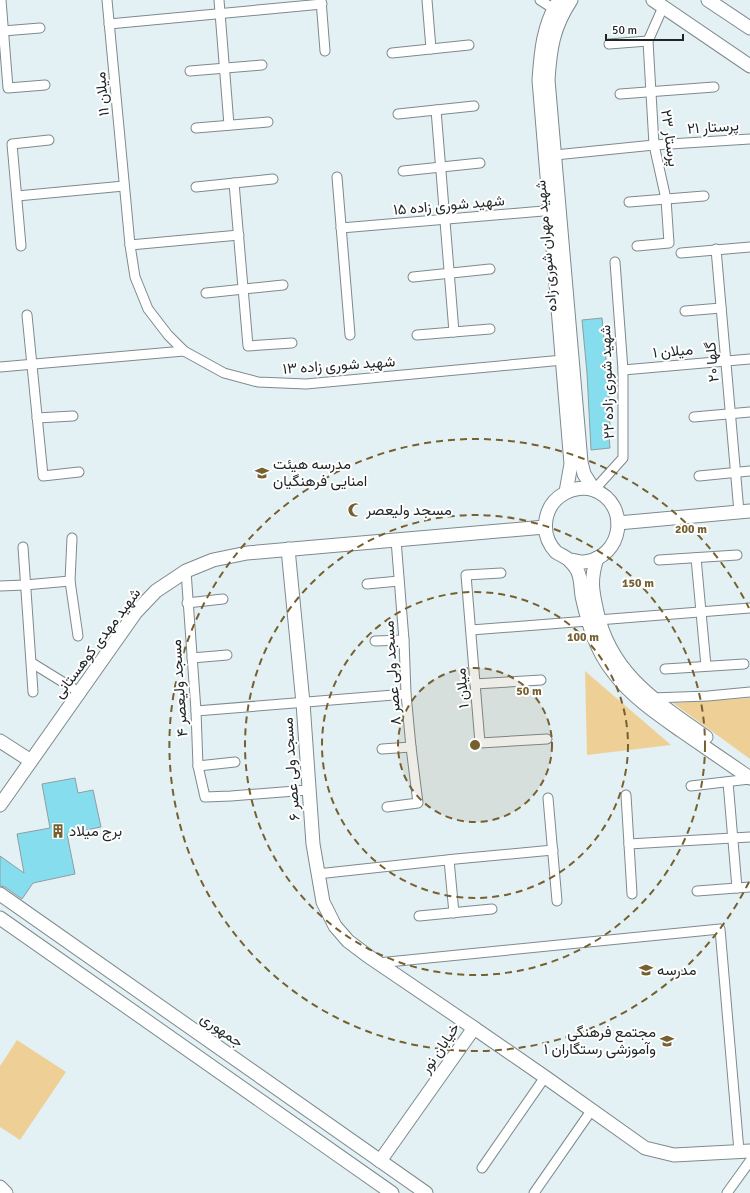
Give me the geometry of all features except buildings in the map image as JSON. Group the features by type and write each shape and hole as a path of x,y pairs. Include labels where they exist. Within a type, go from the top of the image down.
{"street":[{"path":"1,0 8,88 45,85"},
{"name":"میلان ۱۱","path":"107,0 124,186"},
{"path":"219,0 229,126"},
{"path":"427,0 431,49"},
{"path":"540,0 556,5"},
{"name":"شهید مهران شوری زاده","path":"555,210 555,155 548,80 553,36 562,14 571,0"},
{"path":"708,0 750,28"},
{"path":"109,24 220,14 322,2 325,51"},
{"path":"658,3 750,66"},
{"name":"پرستار ۲۳","path":"637,246 669,244 666,199 654,145 650,93 648,41 658,3"},
{"name":"شهید مهران شوری زاده","path":"556,5 544,33 540,56 539,80 555,210 567,360 571,464 566,492"},
{"path":"3,31 40,28"},
{"path":"609,44 648,41"},
{"path":"392,53 469,45"},
{"path":"190,71 262,65"},
{"path":"620,94 650,93 714,87"},
{"path":"398,114 474,106"},
{"path":"436,110 454,332"},
{"path":"196,128 268,122"},
{"name":"پرستار ۲۱","path":"555,155 654,145 750,138"},
{"path":"21,246 12,144 49,140"},
{"path":"403,171 480,163"},
{"path":"337,177 350,335"},
{"path":"196,187 273,179"},
{"path":"234,183 248,346 292,343"},
{"path":"17,196 124,186"},
{"name":"شهید شوری زاده ۱۳","path":"124,186 135,277 148,309 168,335 184,351 224,373 258,382 298,384 567,360"},
{"path":"629,202 704,196"},
{"name":"شهید شوری زاده ۱۵","path":"341,228 555,210"},
{"path":"130,245 239,235"},
{"path":"680,253 750,247"},
{"name":"گلها ۲۰","path":"716,250 735,472 744,511"},
{"name":"شهید شوری زاده ۲۲","path":"594,490 623,458 623,370 615,262"},
{"path":"413,277 490,269"},
{"path":"206,293 283,285"},
{"path":"685,311 721,308"},
{"path":"27,315 43,476 79,472"},
{"path":"417,335 490,329"},
{"path":"0,367 184,351"},
{"name":"میلان ۱","path":"623,370 750,359"},
{"name":"شهید مهران شوری زاده","path":"567,360 581,462 584,474 594,490"},
{"path":"694,417 750,412"},
{"path":"37,418 73,416"},
{"path":"699,476 750,471"},
{"path":"569,560 583,562 597,558 609,550 616,537 618,523 615,509 606,498 594,490 580,488 566,492 554,500 547,513 545,527 548,541 557,552 569,560 579,574 593,620 598,648 614,673 634,694 655,712 750,779"},
{"path":"618,523 744,511"},
{"name":"شهید مهدی کوهستانی","path":"0,805 136,612 156,591 186,571 213,560 247,553 545,527"},
{"path":"72,538 70,581 78,636"},
{"name":"مسجد ولی عصر ۸","path":"387,807 418,804 406,694 404,640 396,540"},
{"path":"23,547 33,692"},
{"name":"مسجد ولی عصر ۶","path":"288,549 303,703 313,844 323,902 335,926 348,941 378,963"},
{"path":"658,560 737,555"},
{"path":"597,558 592,574 593,620 622,668 652,698 750,768"},
{"path":"696,558 706,666"},
{"name":"مسجد ولیعصر ۴","path":"186,571 196,712 198,766 205,797 308,790"},
{"name":"میلان ۱","path":"501,573 466,575 480,743 548,739"},
{"path":"0,586 70,581"},
{"path":"367,584 399,581"},
{"path":"187,602 223,599"},
{"path":"471,630 750,608"},
{"path":"374,641 404,640"},
{"path":"192,658 227,655"},
{"path":"32,663 79,692"},
{"path":"666,669 744,664"},
{"path":"475,684 541,680"},
{"path":"652,698 708,696 750,692"},
{"path":"196,712 406,694"},
{"path":"0,741 30,761"},
{"path":"382,749 411,747"},
{"path":"198,766 235,762"},
{"path":"691,786 750,779"},
{"path":"728,782 737,888"},
{"path":"626,795 632,894"},
{"path":"548,798 557,901"},
{"path":"629,844 750,837"},
{"path":"317,874 552,850"},
{"path":"449,860 454,913"},
{"path":"697,891 750,887"},
{"name":"جمهوری","path":"0,894 426,1193"},
{"path":"419,916 492,909"},
{"path":"0,918 392,1193"},
{"path":"378,963 565,943 720,929 744,1151 674,1155 645,1148 474,1028"},
{"name":"خیابان نور","path":"378,963 474,1028 380,1161"},
{"path":"482,1168 545,1077"},
{"path":"534,1193 591,1111"},
{"path":"727,1193 750,1161"},
{"path":"0,1187 6,1193"}],"shaded area":[{"path":"585,671 671,745 587,755"},
{"path":"750,698 750,759 673,703"},
{"path":"17,1040 66,1072 20,1140 0,1127 0,1066"}],"place":[{"name":"مدرسه هیئت امنایی فرهنگیان","path":"262,473"},
{"name":"مسجد ولیعصر","path":"355,510"},
{"name":"برج میلاد","path":"58,831"},
{"name":"مدرسه","path":"646,970"},
{"name":"مجتمع فرهنگی وآموزشی رستگاران ۱","path":"667,1041"}]}
